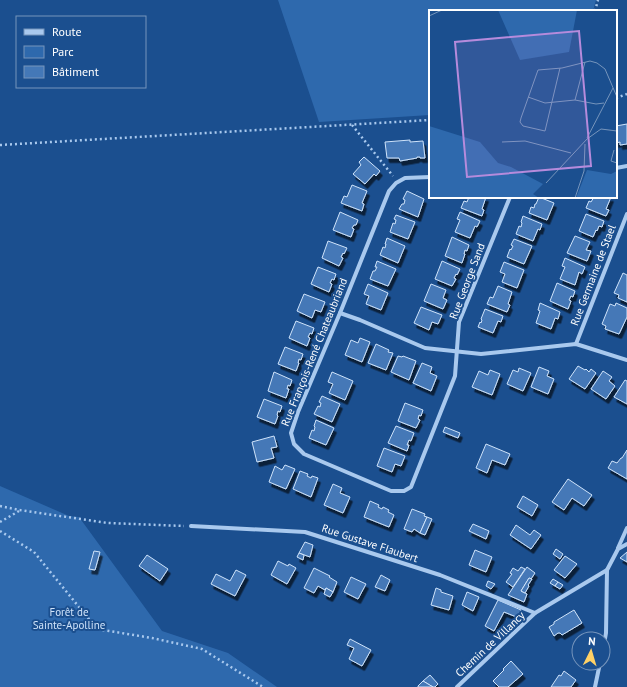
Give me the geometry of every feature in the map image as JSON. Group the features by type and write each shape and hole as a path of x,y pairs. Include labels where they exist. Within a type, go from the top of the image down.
{"street":[{"path":"617,168 627,166"},
{"path":"398,182 405,178 429,177"},
{"name":"Rue François-René Chateaubriand","path":"398,182 389,191 298,412 291,433 294,444 304,454 391,490 404,491 411,487"},
{"name":"Rue George Sand","path":"411,487 455,376 459,322 510,198"},
{"name":"Rue Germaine de Stael","path":"576,344 627,214"},
{"path":"340,312 425,348 482,354 576,344 627,360"},
{"name":"Rue Gustave Flaubert","path":"191,526 305,532 440,575 535,613"},
{"path":"606,631 607,570 627,528"},
{"path":"618,549 627,544"},
{"name":"Chemin de Villancy","path":"457,687 535,613 607,570"},
{"path":"596,687 599,671"}],"path":[{"path":"595,10 598,0"},
{"path":"617,98 627,94"},
{"path":"0,145 429,120"},
{"path":"351,125 398,182"},
{"path":"0,506 108,523 191,526"},
{"path":"0,522 19,510"},
{"path":"0,531 34,552 97,629 152,638 202,649 263,687"}],"green space":[{"path":"278,0 596,0 593,10 429,10 429,115 319,122"},
{"name":"Forêt de Sainte-Apolline","path":"0,486 69,516 79,517 162,631 228,653 277,687 0,687"}],"building":[{"path":"627,124 627,144 620,145 620,142 617,143 617,126"},
{"path":"410,140 410,142 423,141 425,158 417,157 400,161 399,158 387,158 385,142"},
{"path":"364,157 380,171 376,176 374,174 365,184 353,174 361,165 359,162"},
{"path":"352,185 367,191 362,203 364,204 362,211 341,203 344,196 347,197"},
{"path":"407,191 424,199 418,217 399,209 402,204 404,204 405,200 403,199"},
{"path":"469,198 486,198 482,209 484,210 482,216 461,208 464,201 467,202"},
{"path":"539,198 554,203 547,220 529,213 531,207 534,208"},
{"path":"593,198 611,198 606,209 609,210 606,216 586,208 589,201 591,202"},
{"path":"340,212 358,220 356,225 352,228 354,229 351,237 333,230"},
{"path":"460,212 480,221 477,227 475,226 470,238 455,232 460,220 457,219"},
{"path":"586,214 604,221 602,227 599,226 593,237 579,231"},
{"path":"396,215 415,222 408,239 390,232 393,223 395,224 396,220 394,219"},
{"path":"523,216 542,224 533,241 516,234 519,226 521,227"},
{"path":"575,236 590,242 586,250 591,251 587,261 567,253"},
{"path":"452,237 469,245 467,251 465,250 462,263 445,256"},
{"path":"387,238 405,246 398,263 380,255 383,247 385,248"},
{"path":"514,239 532,246 524,264 507,257 513,246 511,245"},
{"path":"328,241 347,248 341,257 343,258 339,266 322,258"},
{"path":"565,258 585,267 582,274 579,272 575,285 560,279 565,267 562,266"},
{"path":"377,261 396,269 388,286 370,279 373,271 375,271 377,267 375,267"},
{"path":"442,261 460,269 454,278 456,279 452,286 435,279"},
{"path":"504,262 524,270 517,288 502,282 505,274 500,272"},
{"path":"318,267 336,274 334,280 332,279 330,283 332,284 329,292 311,284"},
{"path":"623,273 627,275 627,302 618,298 619,295 614,293"},
{"path":"557,283 575,291 573,297 571,296 569,300 571,301 568,309 550,301"},
{"path":"368,284 388,293 381,310 366,304 369,296 364,294"},
{"path":"431,284 446,290 443,298 447,300 443,309 424,301"},
{"path":"498,286 512,292 508,304 510,305 507,312 487,304 490,297 493,298"},
{"path":"304,294 325,302 321,312 315,310 312,318 297,311"},
{"path":"540,303 560,312 558,319 555,318 551,329 536,323 540,311 538,310"},
{"path":"616,303 627,308 627,317 619,334 605,329 606,326 602,324 610,304 615,306"},
{"path":"421,307 442,315 438,324 432,322 429,330 414,323"},
{"path":"485,309 503,316 501,322 498,321 493,333 478,327 480,322 481,323"},
{"path":"296,321 314,328 312,334 310,333 308,337 310,338 307,346 289,338"},
{"path":"360,338 370,342 362,362 345,355 351,340 358,343"},
{"path":"376,344 389,350 388,352 393,353 386,370 368,363"},
{"path":"285,347 303,354 301,360 299,359 296,371 278,364"},
{"path":"398,356 403,356 416,361 409,380 391,372"},
{"path":"422,363 432,367 430,373 437,376 431,391 413,383"},
{"path":"578,366 589,372 591,369 596,373 585,389 569,379"},
{"path":"539,367 549,371 547,376 554,379 548,394 531,387"},
{"path":"519,368 531,373 523,391 507,384 513,370 518,372"},
{"path":"490,370 500,374 492,395 472,387 479,371 488,375"},
{"path":"603,371 612,377 609,381 615,386 606,399 591,389"},
{"path":"274,372 292,380 290,386 288,385 287,389 289,389 286,398 268,391"},
{"path":"332,372 353,381 345,400 329,393 333,384 328,382"},
{"path":"625,380 627,381 627,404 614,397"},
{"path":"322,396 340,404 332,422 314,414 318,406 320,407 321,403 319,402"},
{"path":"264,399 282,406 280,412 278,411 275,424 257,417"},
{"path":"405,403 423,410 421,416 419,415 418,419 420,420 416,428 398,421"},
{"path":"316,420 334,428 326,445 309,438 312,430 314,431"},
{"path":"396,426 414,433 411,441 409,440 407,445 409,445 407,451 388,443"},
{"path":"445,427 460,433 458,438 443,432"},
{"path":"274,436 277,447 271,448 274,458 257,462 252,442"},
{"path":"486,444 510,454 505,465 492,460 487,473 476,468"},
{"path":"384,448 405,456 401,466 395,464 392,472 377,466"},
{"path":"627,450 627,479 608,468 612,461 617,463"},
{"path":"285,465 295,469 286,489 269,482 275,466 282,470"},
{"path":"300,471 308,474 307,476 311,478 312,476 318,478 311,497 293,489"},
{"path":"568,479 592,495 584,506 572,498 564,510 552,502"},
{"path":"333,484 342,488 340,493 350,497 343,513 324,505"},
{"path":"523,496 538,505 532,516 517,507"},
{"path":"370,501 379,505 378,507 382,509 383,507 389,510 388,512 394,515 389,527 364,517"},
{"path":"412,509 425,514 424,516 427,517 420,533 414,529 412,532 404,529"},
{"path":"427,517 432,519 425,535 420,533"},
{"path":"473,524 489,531 486,539 469,531"},
{"path":"516,525 530,535 534,530 541,535 531,549 510,535"},
{"path":"305,542 313,545 310,557 299,553"},
{"path":"556,549 563,554 560,559 553,554"},
{"path":"475,550 492,557 486,572 469,565"},
{"path":"94,551 100,552 95,570 89,569"},
{"path":"627,552 627,562 620,558"},
{"path":"299,553 304,555 303,560 297,557"},
{"path":"147,555 168,569 160,581 139,566"},
{"path":"565,556 577,564 565,578 554,570"},
{"path":"278,561 296,568 287,584 271,575"},
{"path":"521,567 525,569 513,587 506,582 512,574 510,573 513,568 518,571"},
{"path":"527,567 535,573 531,579 529,578 521,591 527,594 524,602 508,595"},
{"path":"314,568 330,576 329,577 337,582 333,592 318,586 314,593 304,588"},
{"path":"236,570 246,575 235,596 211,584 216,574 230,581"},
{"path":"381,575 390,580 385,591 375,587"},
{"path":"351,577 366,584 358,599 344,592"},
{"path":"529,578 532,579 525,593 521,591"},
{"path":"553,579 558,582 555,586 550,583"},
{"path":"488,581 495,584 491,589 486,586"},
{"path":"558,582 563,585 560,589 555,586"},
{"path":"326,588 333,592 330,597 324,594"},
{"path":"436,588 441,590 441,592 453,596 449,610 431,605"},
{"path":"467,592 479,597 473,611 462,605"},
{"path":"498,600 521,610 519,618 504,612 494,631 485,626"},
{"path":"574,610 582,623 562,635 558,633 554,636 549,627 554,624 554,622"},
{"path":"350,639 371,650 362,666 349,659 354,648 347,645"},
{"path":"511,661 523,674 508,687 499,687 493,681"},
{"path":"564,671 576,680 571,687 551,687 559,675 561,676"},
{"path":"430,675 438,684 435,687 423,681"},
{"path":"423,681 433,687 418,687"}]}
